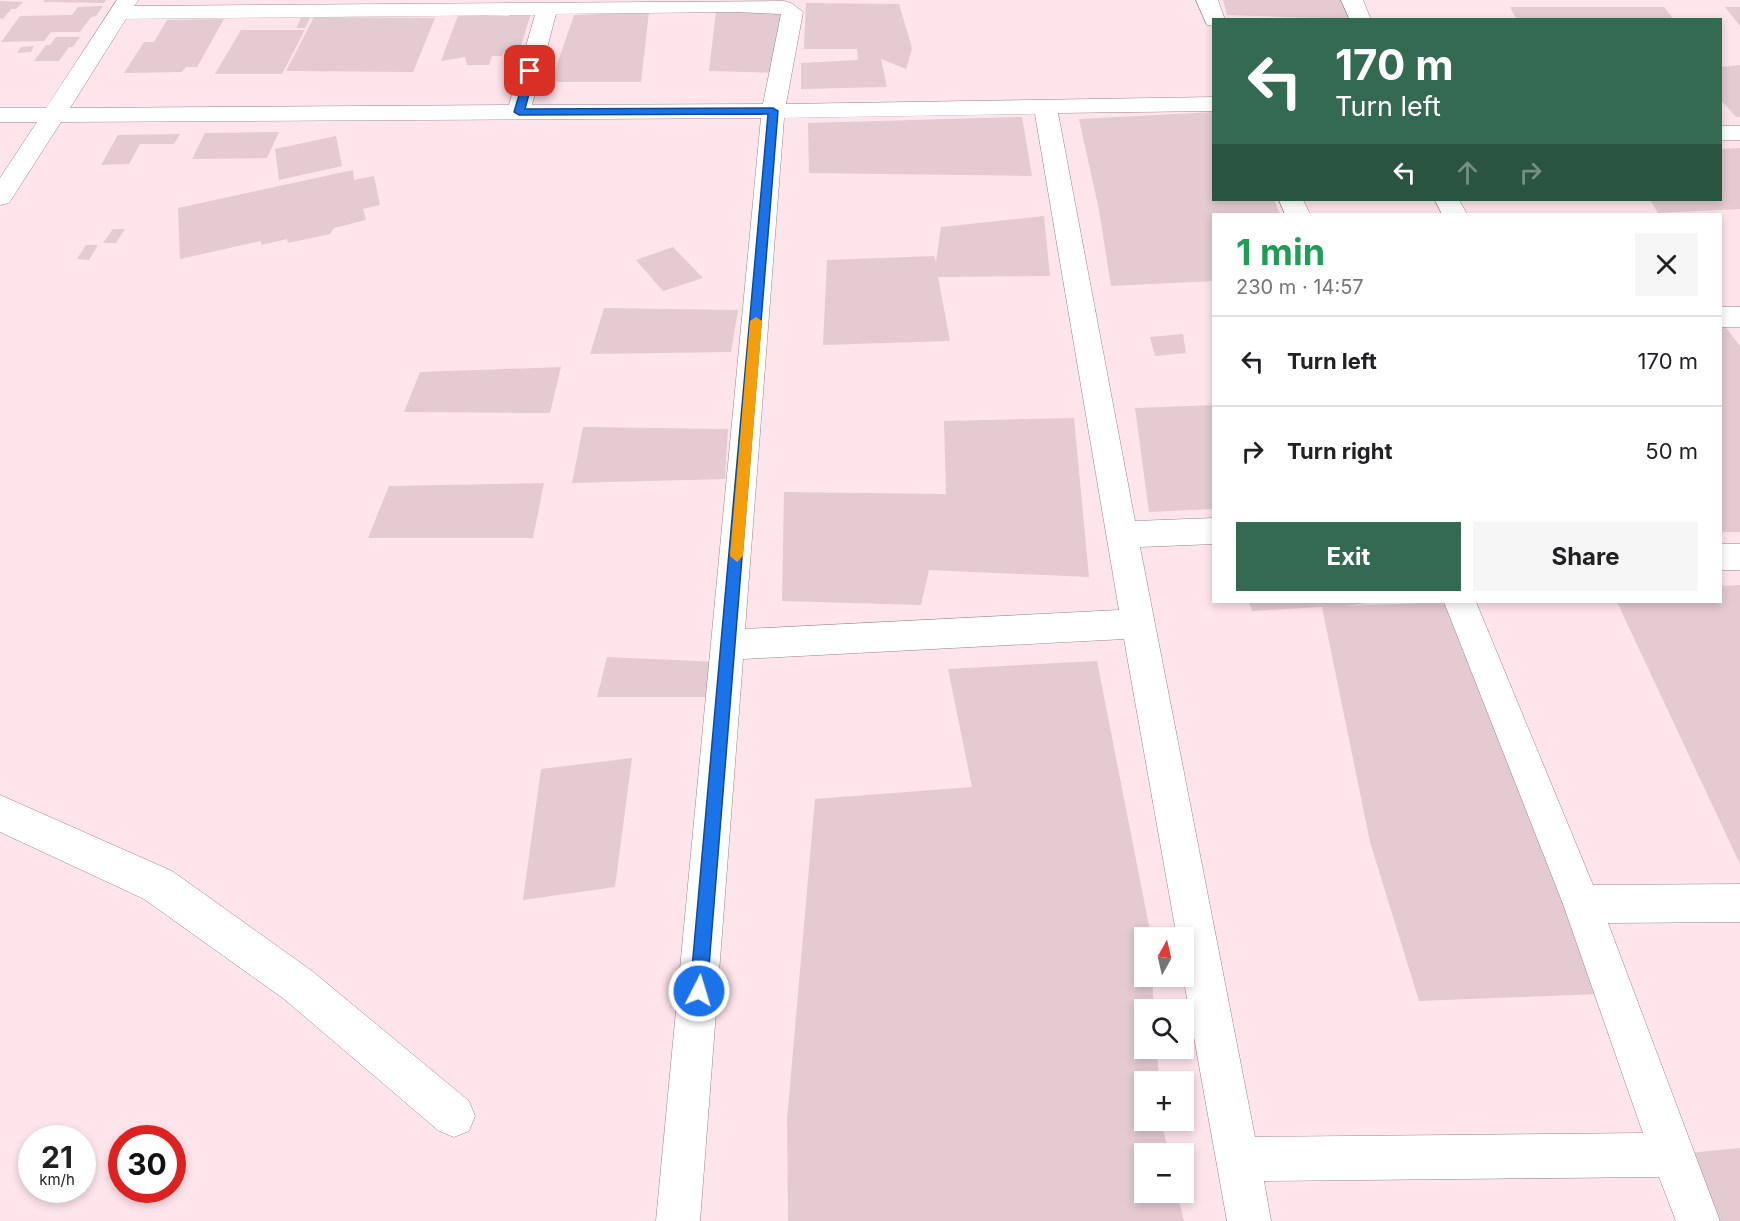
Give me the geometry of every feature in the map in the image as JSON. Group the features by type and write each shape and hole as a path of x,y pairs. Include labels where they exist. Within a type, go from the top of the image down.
{"street":[{"path":"1207,0 1214,18"},
{"path":"1352,0 1360,18"},
{"path":"0,197 51,115 124,7 547,8 736,3 784,7 792,12 773,111 678,1221"},
{"path":"519,112 547,8"},
{"path":"0,115 773,111 1212,104"},
{"path":"1046,106 1138,624 1249,1221"},
{"path":"1722,134 1740,134"},
{"path":"1722,317 1740,317"},
{"path":"1122,535 1212,531"},
{"path":"1722,557 1740,557"},
{"path":"1460,603 1582,904 1633,1049 1698,1221"},
{"path":"729,645 1138,624"},
{"path":"0,813 158,885 298,985 454,1116"},
{"path":"1582,904 1740,903"},
{"path":"1239,1159 1673,1155"}],"building":[{"path":"45,0 106,0 104,3 43,2"},
{"path":"1223,0 1340,0 1349,18 1318,18 1227,15"},
{"path":"0,1 23,2 16,9 11,9 3,19 0,18"},
{"path":"806,3 899,4 912,48 906,69 881,59 887,87 801,89 801,63 858,60 857,49 804,49"},
{"path":"103,6 80,32 51,32 44,41 1,42 20,16 72,15 78,7"},
{"path":"1510,7 1664,7 1672,18 1516,18"},
{"path":"1725,7 1740,7 1740,26"},
{"path":"460,10 532,10 519,52 504,52 502,56 492,56 489,65 467,65 465,57 441,61"},
{"path":"649,12 641,82 551,82 574,15"},
{"path":"716,12 792,12 781,73 709,71"},
{"path":"314,17 435,18 413,72 286,71"},
{"path":"301,18 310,18 305,28 296,28"},
{"path":"224,19 197,67 186,67 182,72 124,73 144,42 154,42 167,20"},
{"path":"241,30 305,30 282,74 215,74"},
{"path":"56,37 80,37 59,61 34,61 46,45 50,45"},
{"path":"34,46 31,52 17,53 21,47"},
{"path":"1740,65 1740,117 1736,117 1722,101 1722,67"},
{"path":"1212,112 1212,201 1274,201 1280,213 1212,213 1212,281 1111,286 1099,210 1079,119"},
{"path":"1022,117 1032,176 809,173 808,123"},
{"path":"279,132 267,158 192,159 205,133"},
{"path":"180,134 174,144 140,144 129,164 101,165 118,135"},
{"path":"336,136 342,166 279,180 275,149"},
{"path":"1740,148 1740,209 1658,213 1651,201 1722,201 1722,149"},
{"path":"353,170 354,180 374,176 380,205 363,209 366,220 334,228 330,234 288,243 287,239 261,245 261,241 180,259 178,208"},
{"path":"1044,216 1050,276 938,277 950,341 823,345 827,260 934,256 936,262 941,227"},
{"path":"113,229 125,229 116,243 103,243"},
{"path":"86,245 98,245 89,260 77,259"},
{"path":"673,247 703,278 663,291 636,260"},
{"path":"604,308 738,310 731,352 590,354"},
{"path":"1722,325 1740,346 1740,532 1722,532"},
{"path":"1183,334 1186,353 1155,356 1150,337"},
{"path":"561,367 550,413 404,412 420,372"},
{"path":"1212,405 1212,509 1149,512 1135,408"},
{"path":"1074,418 1089,577 929,570 921,605 782,601 784,492 946,494 944,421"},
{"path":"583,427 728,429 725,479 572,483"},
{"path":"544,483 533,538 368,538 389,486"},
{"path":"1740,585 1740,864 1617,603 1722,603 1722,586"},
{"path":"1249,603 1366,603 1346,606 1450,603 1600,994 1419,1001 1370,842 1322,607 1252,611"},
{"path":"607,657 718,662 710,697 597,697"},
{"path":"1097,661 1149,927 1134,927 1134,987 1153,987 1153,999 1134,999 1134,1059 1158,1059 1158,1071 1134,1071 1134,1131 1164,1131 1166,1143 1134,1143 1134,1203 1180,1203 1184,1221 788,1221 787,1120 815,799 972,787 948,669"},
{"path":"632,758 615,887 523,900 541,769"},
{"path":"1740,1148 1740,1221 1716,1221 1689,1153"}],"slow traffic":[{"path":"737,556 756,321"}],"route":[{"path":"530,71 519,112 773,111 699,991"}]}
